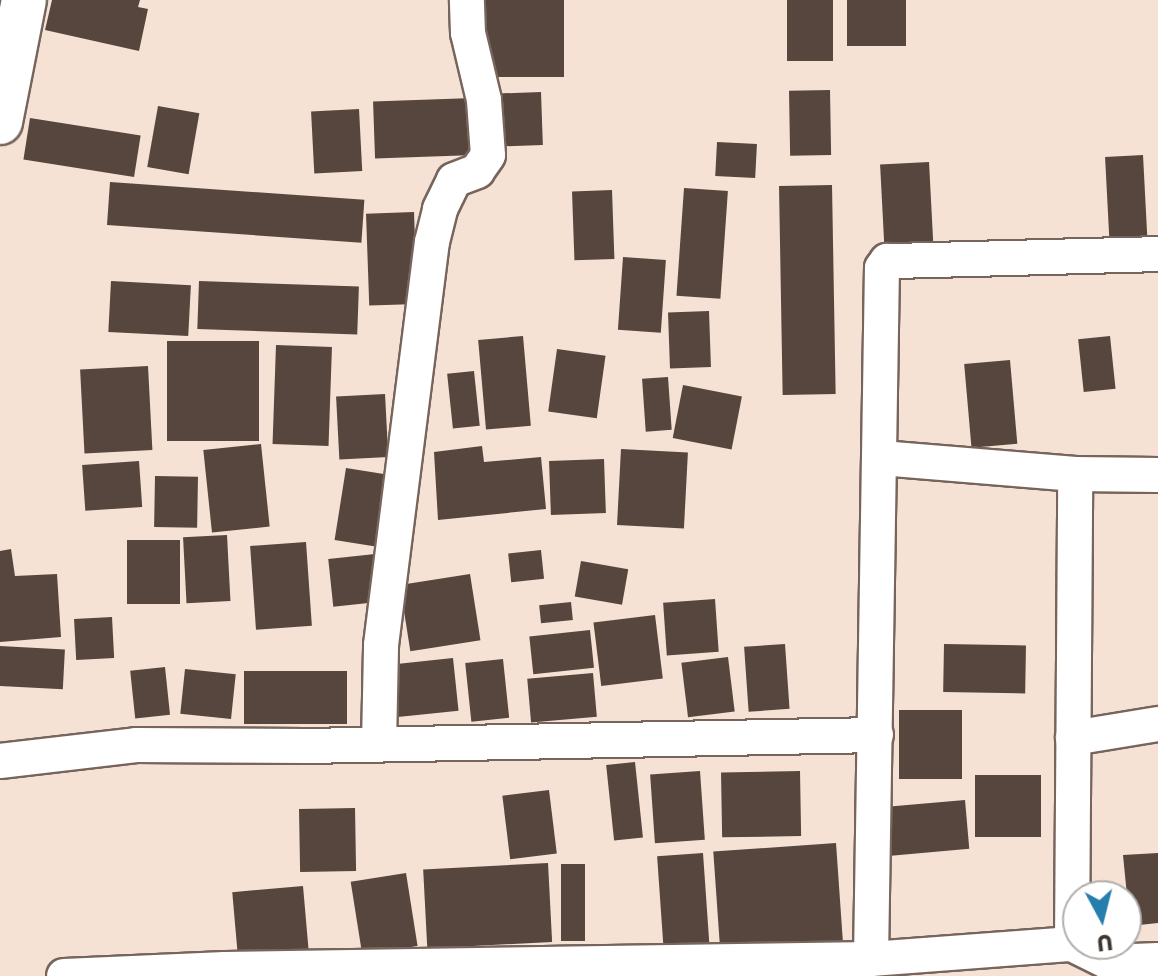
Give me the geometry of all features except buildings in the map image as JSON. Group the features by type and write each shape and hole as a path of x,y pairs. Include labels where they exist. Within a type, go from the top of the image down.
{"main road":[{"path":"0,122 24,0"}],"street":[{"path":"379,744 381,645 432,242 440,209 454,180 477,171 488,155 484,100 468,33 467,0"},
{"path":"871,959 882,268 887,261 1158,254"},
{"path":"881,458 1075,474 1158,475"},
{"path":"1072,880 1075,474"},
{"path":"1073,738 1158,724"},
{"path":"0,761 136,745 876,735"},
{"path":"79,975 871,959 1062,945"},
{"path":"1104,960 1158,960"}]}
